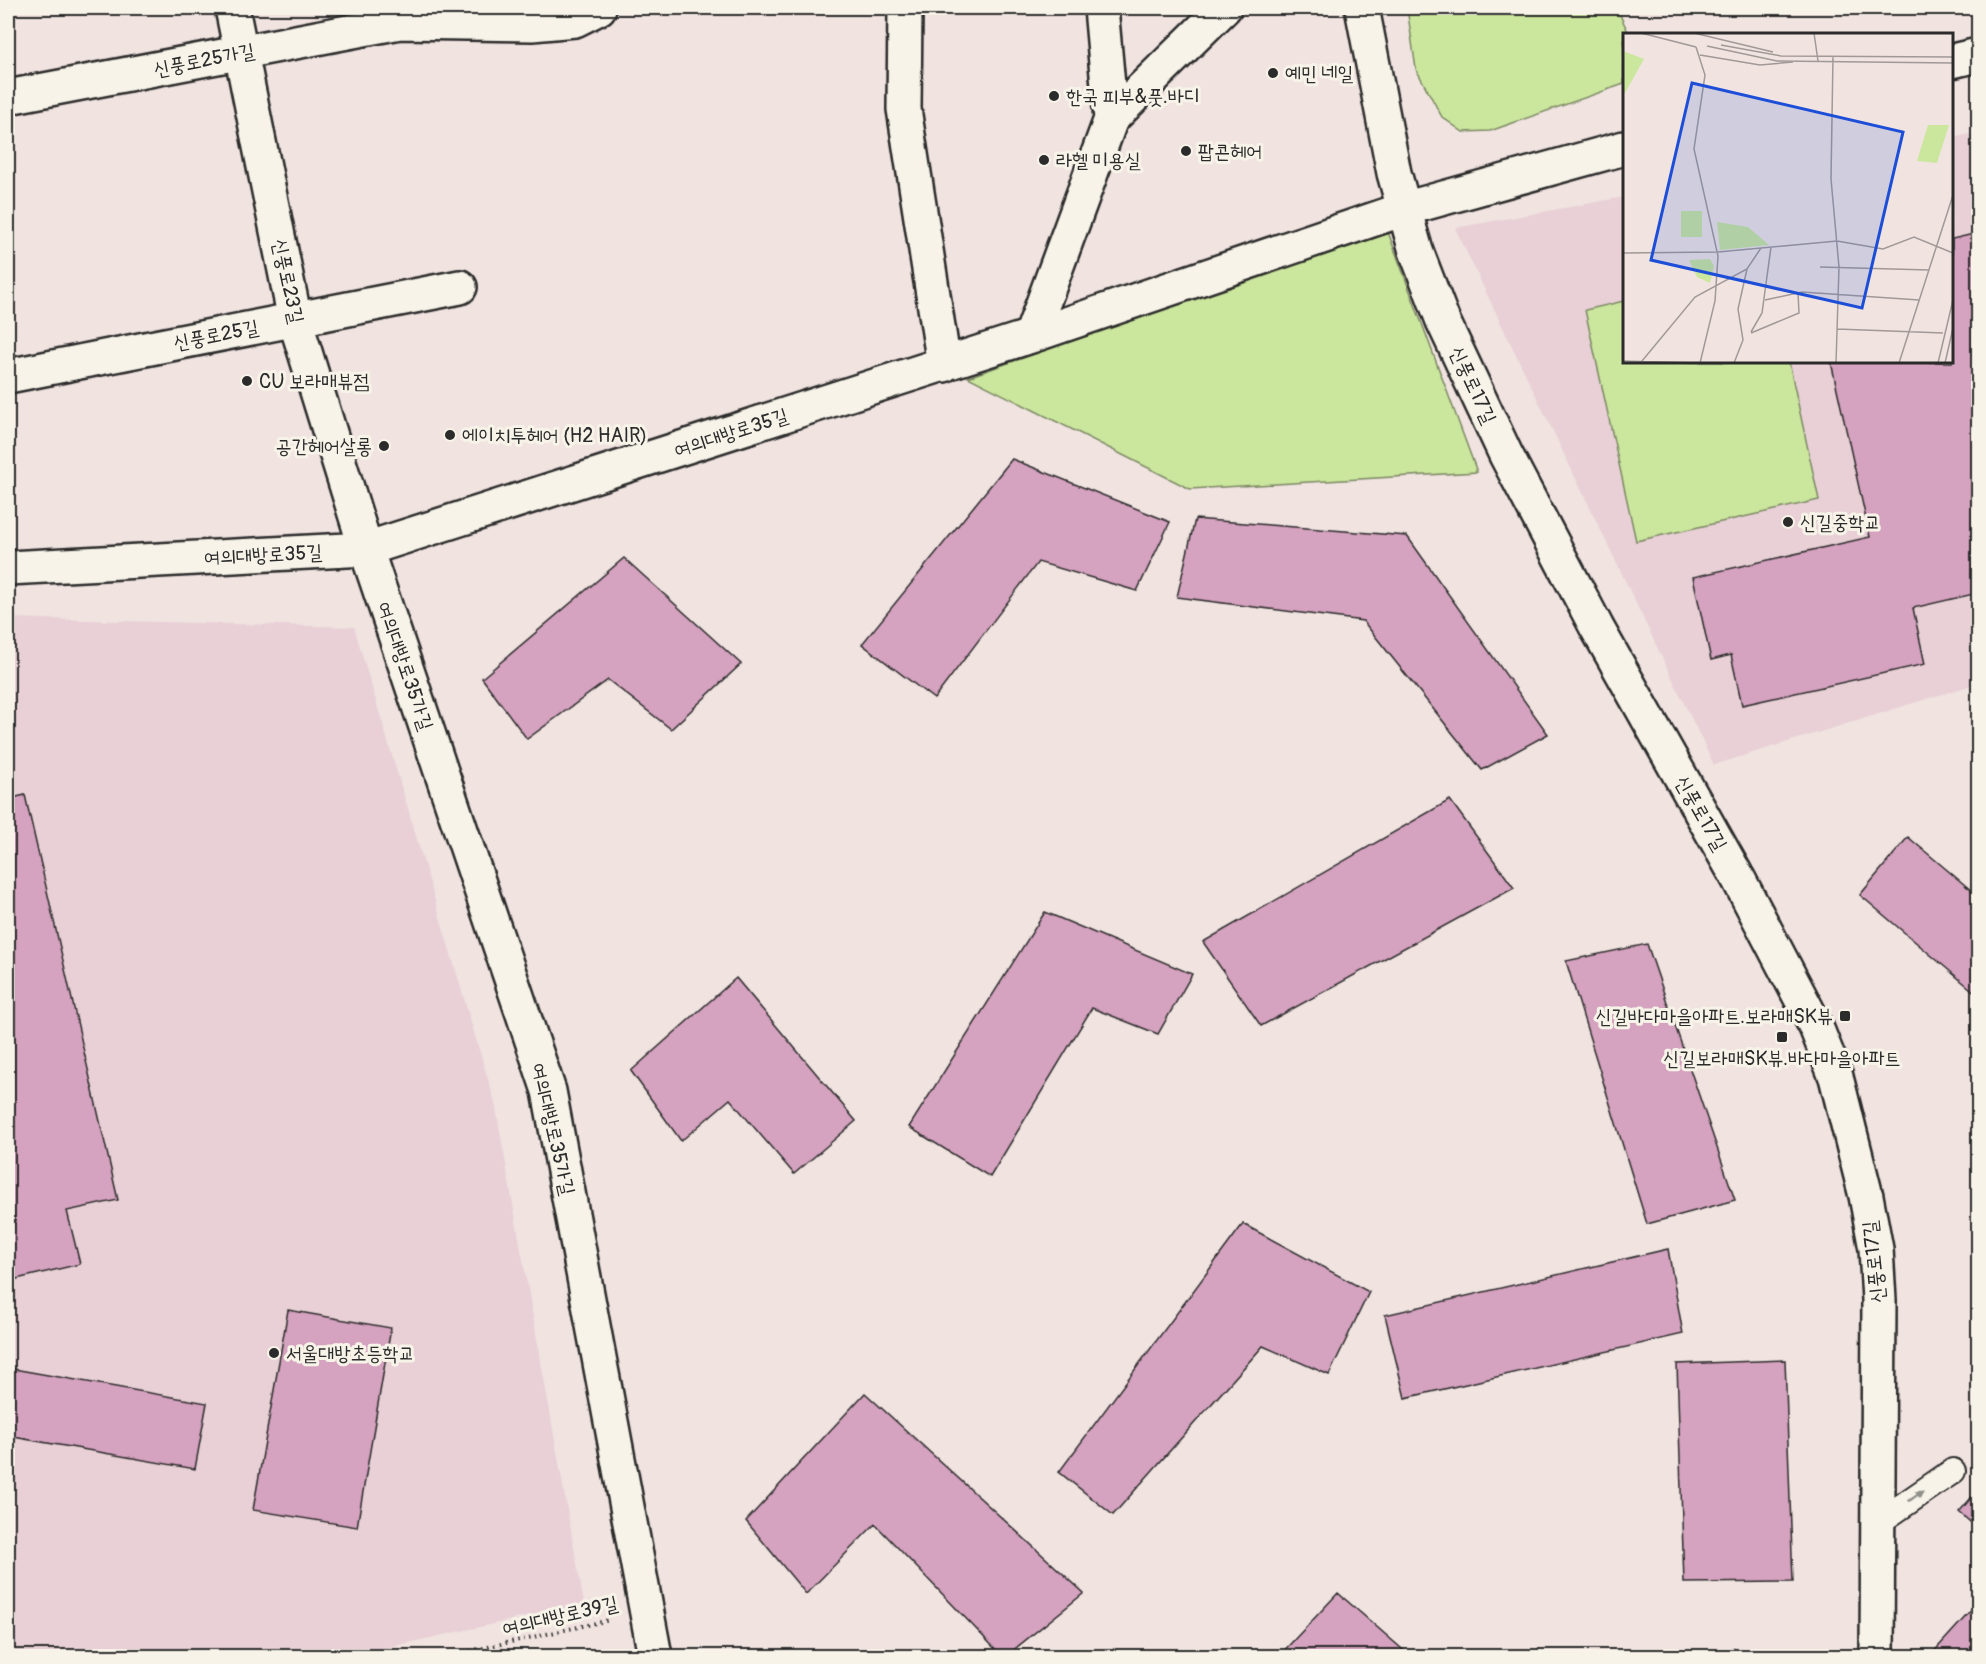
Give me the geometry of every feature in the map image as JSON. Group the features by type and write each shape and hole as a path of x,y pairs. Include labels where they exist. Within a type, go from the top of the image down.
{"street":[{"name":"신풍로23길","path":"232,8 295,320 366,549"},
{"name":"신풍로25가길","path":"8,97 400,22 532,24 575,20 599,8"},
{"path":"904,8 904,109 944,365"},
{"path":"1101,8 1111,119"},
{"path":"1031,336 1111,119 1224,8"},
{"name":"신풍로17길","path":"1362,8 1385,129 1404,209 1416,251 1443,321 1506,455 1597,628 1739,880 1816,1027 1836,1077 1866,1196 1876,1249 1879,1300 1877,1656"},
{"path":"1953,61 1978,54"},
{"name":"여의대방로35길","path":"8,568 366,549 944,365 1404,209 1623,148"},
{"name":"신풍로25길","path":"8,376 460,287"},
{"name":"여의대방로35가길","path":"366,549 549,1091 655,1656"}],"lane":[{"path":"1879,1522 1953,1471"}],"path":[{"name":"여의대방로39길","path":"447,1656 645,1612"}],"shaded area":[{"name":"신길중학교","path":"1978,133 1978,683 1714,765 1455,228 1623,197 1623,363 1953,363 1953,137"},
{"name":"서울대방초등학교","path":"8,618 354,627 495,1103 584,1604 349,1656 8,1656"}],"green space":[{"path":"1407,8 1612,8 1620,15 1629,33 1623,33 1623,84 1490,131 1463,132 1442,117 1416,69"},
{"path":"1388,232 1477,472 1190,489 968,377"},
{"path":"1623,301 1623,363 1789,363 1819,500 1636,541 1585,310"}],"building":[{"path":"1978,233 1978,593 1913,608 1925,664 1742,705 1731,655 1711,660 1693,577 1870,537 1831,363 1953,363 1953,239"},
{"path":"1012,459 1170,522 1137,591 1038,562 934,699 862,644"},
{"path":"1195,519 1407,536 1548,734 1482,770 1363,621 1177,597"},
{"path":"624,558 741,664 671,729 608,680 527,739 482,678"},
{"path":"25,795 118,1200 67,1211 80,1264 8,1281 8,799"},
{"path":"1450,800 1514,888 1261,1026 1203,942"},
{"path":"1908,837 1978,896 1978,995 1860,895"},
{"path":"1045,912 1192,974 1158,1034 1092,1008 990,1177 909,1127"},
{"path":"1647,944 1735,1200 1647,1224 1566,961"},
{"path":"736,978 856,1121 794,1174 730,1099 681,1141 631,1071"},
{"path":"1243,1224 1369,1292 1329,1375 1263,1346 1113,1515 1059,1472"},
{"path":"1668,1249 1683,1334 1405,1398 1385,1315"},
{"path":"288,1310 391,1328 357,1527 253,1510"},
{"path":"1785,1360 1793,1582 1684,1583 1677,1364"},
{"path":"8,1368 207,1403 195,1469 8,1436"},
{"path":"865,1393 1084,1593 1006,1656 1002,1656 875,1524 806,1594 746,1521"},
{"path":"1978,1490 1978,1529 1959,1512"},
{"path":"1338,1593 1410,1656 1279,1656"},
{"path":"1978,1603 1978,1656 1930,1656"},
{"path":"1734,1648 1736,1656 1692,1656"}],"place":[{"name":"예민 네일","path":"1273,73"},
{"name":"한국 피부&풋.바디","path":"1054,96"},
{"name":"팝콘헤어","path":"1186,151"},
{"name":"라헬 미용실","path":"1044,160"},
{"name":"CU 보라매뷰점","path":"247,381"},
{"name":"에이치투헤어 (H2 HAIR)","path":"450,435"},
{"name":"공간헤어살롱","path":"384,446"},
{"name":"신길중학교","path":"1788,522"},
{"name":"신길바다마을아파트.보라매SK뷰","path":"1845,1016"},
{"name":"신길보라매SK뷰.바다마을아파트","path":"1782,1037"},
{"name":"서울대방초등학교","path":"274,1353"}]}
